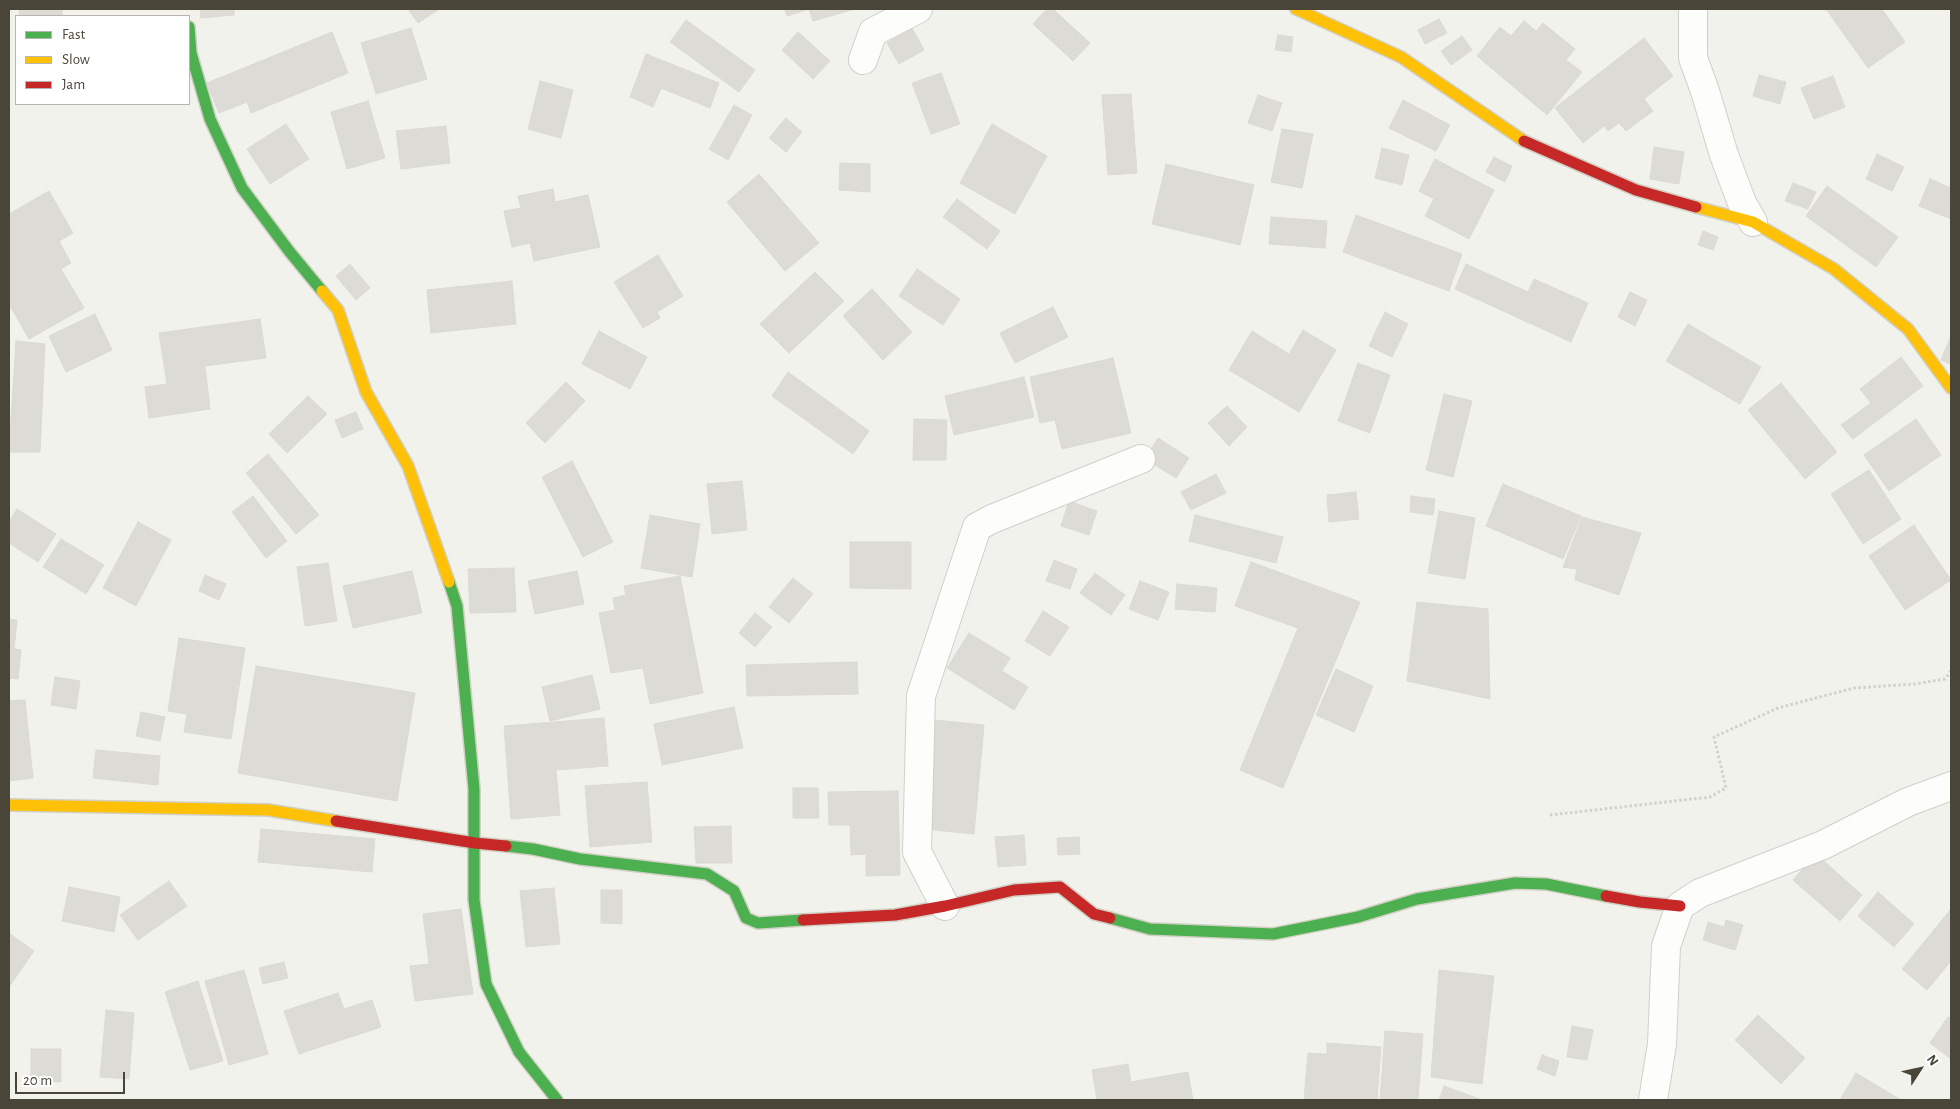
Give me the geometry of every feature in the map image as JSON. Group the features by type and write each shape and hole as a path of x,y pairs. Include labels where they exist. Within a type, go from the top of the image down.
{"street":[{"path":"862,60 873,32 918,9"},
{"path":"1296,9 1401,57 1521,140 1636,190 1753,222 1834,269 1908,329 1951,388"},
{"path":"1693,9 1692,58 1705,91 1724,155 1742,203 1753,222"},
{"path":"190,40 191,53 210,119 242,188 289,251 338,310 366,392 408,466 457,606 474,789 474,900 486,984 519,1052 557,1100"},
{"path":"945,906 917,852 921,696 977,527 992,518 1141,459"},
{"path":"1653,1100 1662,1044 1666,946 1680,906 1700,892 1823,845 1908,802 1951,786"},
{"path":"9,805 268,810 475,843 533,850 580,859 707,874 734,891 746,918 758,923 895,915 1014,890 1060,887 1094,914 1150,929 1274,934 1358,917 1417,899 1515,883 1546,884 1640,902 1680,906"}],"path":[{"path":"1550,815 1710,797 1726,788 1714,737 1778,708 1854,688 1945,680 1951,671"}],"building":[{"path":"19,9 62,9 62,15 20,15"},
{"path":"200,9 234,9 234,15 201,18"},
{"path":"408,9 439,9 418,23"},
{"path":"785,9 809,9 787,16"},
{"path":"809,9 855,9 813,21"},
{"path":"1047,9 1053,9 1090,43 1073,61 1033,24"},
{"path":"1826,9 1882,9 1905,42 1868,68"},
{"path":"1439,19 1447,33 1425,44 1418,30"},
{"path":"686,20 755,70 739,92 670,42"},
{"path":"1524,21 1536,31 1543,23 1575,49 1566,60 1582,72 1547,115 1477,56 1500,27 1511,36"},
{"path":"411,28 427,79 376,94 361,43"},
{"path":"912,28 924,50 899,64 887,43"},
{"path":"332,32 348,73 251,113 247,102 219,113 207,83"},
{"path":"798,32 830,61 813,79 782,50"},
{"path":"1278,35 1293,37 1291,52 1275,50"},
{"path":"1462,36 1472,50 1451,65 1441,51"},
{"path":"1644,38 1673,76 1644,99 1653,111 1626,131 1619,123 1608,131 1604,126 1583,143 1555,108"},
{"path":"646,54 719,83 710,108 661,88 653,107 630,97"},
{"path":"941,73 960,124 931,134 912,83"},
{"path":"1759,75 1786,82 1780,104 1753,96"},
{"path":"1833,76 1845,107 1814,119 1801,88"},
{"path":"540,81 573,90 561,138 528,129"},
{"path":"1131,94 1137,173 1108,175 1102,95"},
{"path":"1258,95 1282,103 1272,131 1248,123"},
{"path":"1403,100 1450,125 1436,151 1389,128"},
{"path":"368,101 385,158 347,169 331,112"},
{"path":"734,105 752,115 728,160 709,149"},
{"path":"786,118 802,132 786,152 769,138"},
{"path":"286,124 309,159 270,184 247,149"},
{"path":"992,124 1047,156 1015,214 960,183"},
{"path":"446,126 450,163 401,169 396,131"},
{"path":"1282,129 1313,134 1302,188 1271,182"},
{"path":"1654,147 1684,152 1679,184 1650,179"},
{"path":"1382,148 1409,155 1402,185 1375,178"},
{"path":"1877,154 1904,167 1892,191 1866,179"},
{"path":"1494,157 1512,166 1505,182 1486,172"},
{"path":"1435,159 1494,190 1469,239 1425,216 1434,199 1419,191"},
{"path":"840,163 870,164 870,192 839,190"},
{"path":"1166,164 1254,185 1240,245 1152,224"},
{"path":"759,174 819,243 785,271 727,202"},
{"path":"1930,179 1951,188 1951,219 1919,206"},
{"path":"1793,183 1816,192 1808,209 1785,201"},
{"path":"1827,186 1898,237 1876,267 1806,216"},
{"path":"553,189 555,202 588,195 600,247 534,261 530,243 512,247 504,211 521,208 518,196"},
{"path":"49,191 73,233 59,241 71,263 61,269 84,308 29,339 9,304 9,214"},
{"path":"957,199 1000,231 987,249 943,217"},
{"path":"1356,215 1462,254 1449,291 1343,252"},
{"path":"1271,217 1327,221 1325,248 1269,244"},
{"path":"1703,231 1718,237 1713,250 1698,245"},
{"path":"658,255 683,296 657,312 660,318 643,328 614,282"},
{"path":"350,264 370,288 356,300 336,276"},
{"path":"1466,264 1528,292 1534,279 1588,303 1571,342 1455,289"},
{"path":"917,269 960,299 943,325 899,296"},
{"path":"815,272 844,301 789,353 760,324"},
{"path":"512,281 516,324 431,333 427,290"},
{"path":"872,289 912,332 883,360 843,316"},
{"path":"1630,292 1647,300 1635,326 1618,317"},
{"path":"1053,307 1068,337 1015,363 1000,333"},
{"path":"1385,312 1408,324 1392,357 1369,346"},
{"path":"95,314 112,350 66,372 49,336"},
{"path":"260,319 266,358 205,366 210,409 149,418 145,387 167,384 159,333"},
{"path":"1688,324 1761,367 1740,404 1666,361"},
{"path":"1303,330 1336,350 1299,412 1229,370 1252,331 1289,354"},
{"path":"599,331 647,357 630,389 582,364"},
{"path":"1951,336 1951,364 1941,360"},
{"path":"16,341 45,344 40,452 9,452"},
{"path":"1901,357 1923,386 1853,439 1841,425 1871,403 1860,389"},
{"path":"1113,358 1131,433 1062,449 1055,420 1040,423 1030,377"},
{"path":"1358,363 1390,375 1370,433 1338,421"},
{"path":"788,372 869,431 853,454 772,396"},
{"path":"1024,377 1034,417 954,435 945,396"},
{"path":"566,382 585,401 545,443 526,423"},
{"path":"1781,383 1837,452 1805,479 1748,410"},
{"path":"1444,394 1472,401 1453,477 1426,470"},
{"path":"308,396 327,414 287,453 269,434"},
{"path":"1227,406 1247,427 1229,446 1208,423"},
{"path":"356,412 363,429 342,438 335,420"},
{"path":"914,419 947,420 946,460 913,460"},
{"path":"1916,419 1941,455 1889,491 1864,455"},
{"path":"1158,438 1189,458 1176,478 1145,459"},
{"path":"268,454 319,515 296,534 246,473"},
{"path":"572,461 613,542 583,557 542,477"},
{"path":"1869,470 1901,519 1863,544 1831,494"},
{"path":"1216,474 1226,493 1191,510 1181,492"},
{"path":"742,481 747,530 712,534 707,484"},
{"path":"1503,484 1581,516 1563,559 1486,526"},
{"path":"1356,492 1359,519 1329,522 1327,495"},
{"path":"253,496 287,541 266,558 232,512"},
{"path":"1411,496 1435,499 1433,515 1410,512"},
{"path":"1069,501 1097,511 1089,535 1061,526"},
{"path":"17,509 56,534 38,562 9,543 9,522"},
{"path":"1439,511 1475,518 1465,579 1428,573"},
{"path":"650,515 700,524 692,577 641,568"},
{"path":"1195,515 1283,537 1276,563 1189,541"},
{"path":"1582,517 1641,533 1619,595 1575,580 1577,569 1563,567"},
{"path":"138,522 171,540 136,606 103,588"},
{"path":"1914,525 1951,580 1905,610 1869,556"},
{"path":"61,539 104,565 86,594 43,567"},
{"path":"850,542 911,542 911,589 850,588"},
{"path":"1054,560 1077,569 1070,589 1046,581"},
{"path":"1251,562 1360,602 1283,788 1240,770 1298,628 1235,606"},
{"path":"328,563 337,621 305,626 297,567"},
{"path":"514,568 516,612 470,613 468,569"},
{"path":"412,571 422,613 353,628 343,586"},
{"path":"577,571 584,604 535,614 528,581"},
{"path":"1095,573 1125,595 1111,615 1080,593"},
{"path":"205,575 226,584 219,600 199,591"},
{"path":"680,576 703,693 650,704 643,668 611,673 599,613 615,610 613,598 626,595 624,586"},
{"path":"793,578 813,594 789,623 769,607"},
{"path":"1140,581 1169,592 1158,620 1129,609"},
{"path":"1177,584 1217,588 1215,612 1175,609"},
{"path":"1417,602 1488,609 1490,699 1407,681"},
{"path":"1043,611 1069,627 1050,656 1025,641"},
{"path":"755,613 772,627 755,647 739,633"},
{"path":"9,619 17,620 14,649 21,650 18,679 9,678"},
{"path":"969,633 1010,658 1002,671 1028,687 1014,710 947,668"},
{"path":"179,638 245,648 231,739 184,732 187,714 168,711"},
{"path":"857,662 858,694 747,696 746,665"},
{"path":"256,666 415,693 397,801 238,773"},
{"path":"1336,669 1373,686 1354,732 1316,715"},
{"path":"592,675 600,709 550,721 542,687"},
{"path":"55,677 80,681 76,709 51,705"},
{"path":"25,700 33,778 9,781 9,701"},
{"path":"734,707 743,748 662,765 654,724"},
{"path":"141,712 165,717 160,741 136,736"},
{"path":"604,718 608,766 556,770 560,815 511,819 504,726"},
{"path":"935,720 984,725 974,834 924,829"},
{"path":"96,750 160,756 158,785 93,778"},
{"path":"647,782 652,842 590,847 585,786"},
{"path":"793,788 818,788 819,818 793,818"},
{"path":"898,791 900,875 866,876 866,854 851,855 850,825 829,825 828,792"},
{"path":"731,826 732,863 696,863 694,827"},
{"path":"261,829 375,839 372,872 258,862"},
{"path":"1024,835 1026,865 998,867 995,837"},
{"path":"1079,837 1080,854 1058,855 1057,838"},
{"path":"1816,854 1862,895 1840,921 1793,880"},
{"path":"169,881 187,906 138,940 120,915"},
{"path":"69,887 120,897 114,932 62,921"},
{"path":"554,888 560,944 526,947 520,891"},
{"path":"601,890 622,890 622,924 601,923"},
{"path":"1878,892 1914,924 1894,947 1858,916"},
{"path":"461,909 473,994 415,1001 410,966 429,964 423,914"},
{"path":"1951,909 1951,961 1927,990 1902,969"},
{"path":"1726,920 1743,925 1735,950 1703,940 1708,922 1724,927"},
{"path":"9,933 34,951 9,987"},
{"path":"284,962 288,978 263,984 259,968"},
{"path":"244,970 268,1054 229,1065 205,981"},
{"path":"1439,970 1494,976 1482,1084 1431,1077"},
{"path":"198,981 223,1061 190,1070 165,992"},
{"path":"338,993 344,1009 372,1000 381,1027 299,1054 284,1011"},
{"path":"106,1010 134,1013 129,1079 100,1077"},
{"path":"1758,1015 1805,1058 1781,1084 1735,1040"},
{"path":"1948,1017 1951,1020 1951,1059 1930,1043"},
{"path":"1572,1026 1593,1030 1587,1060 1567,1057"},
{"path":"1385,1031 1423,1034 1418,1100 1380,1100"},
{"path":"1327,1043 1381,1047 1377,1100 1304,1100 1308,1053 1327,1054"},
{"path":"31,1049 61,1049 61,1082 31,1081"},
{"path":"1542,1055 1559,1061 1555,1076 1537,1069"},
{"path":"1128,1064 1131,1082 1188,1072 1193,1100 1097,1100 1092,1070"},
{"path":"1856,1073 1901,1100 1840,1100"},
{"path":"1444,1086 1482,1100 1439,1100"}],"traffic: fast":[{"path":"190,40 191,53 210,119 242,188 289,251 322,291"},
{"path":"449,582 457,606 474,789 474,900 486,984 519,1052 557,1100"},
{"path":"506,846 533,849 580,859 707,874 734,891 746,918 758,923 803,920"},
{"path":"1110,918 1150,929 1273,934 1358,917 1417,899 1515,883 1546,884 1606,896"}],"traffic: slow":[{"path":"1296,9 1401,57 1524,141"},
{"path":"1696,207 1753,222 1834,269 1908,329 1951,388"},
{"path":"322,291 338,310 366,392 408,466 449,582"},
{"path":"9,805 268,810 336,821"}],"traffic: jam":[{"path":"1524,141 1636,190 1696,207"},
{"path":"336,821 475,843 506,846"},
{"path":"803,920 895,915 1014,890 1060,887 1094,914 1110,918"},
{"path":"1606,896 1680,906"}]}
